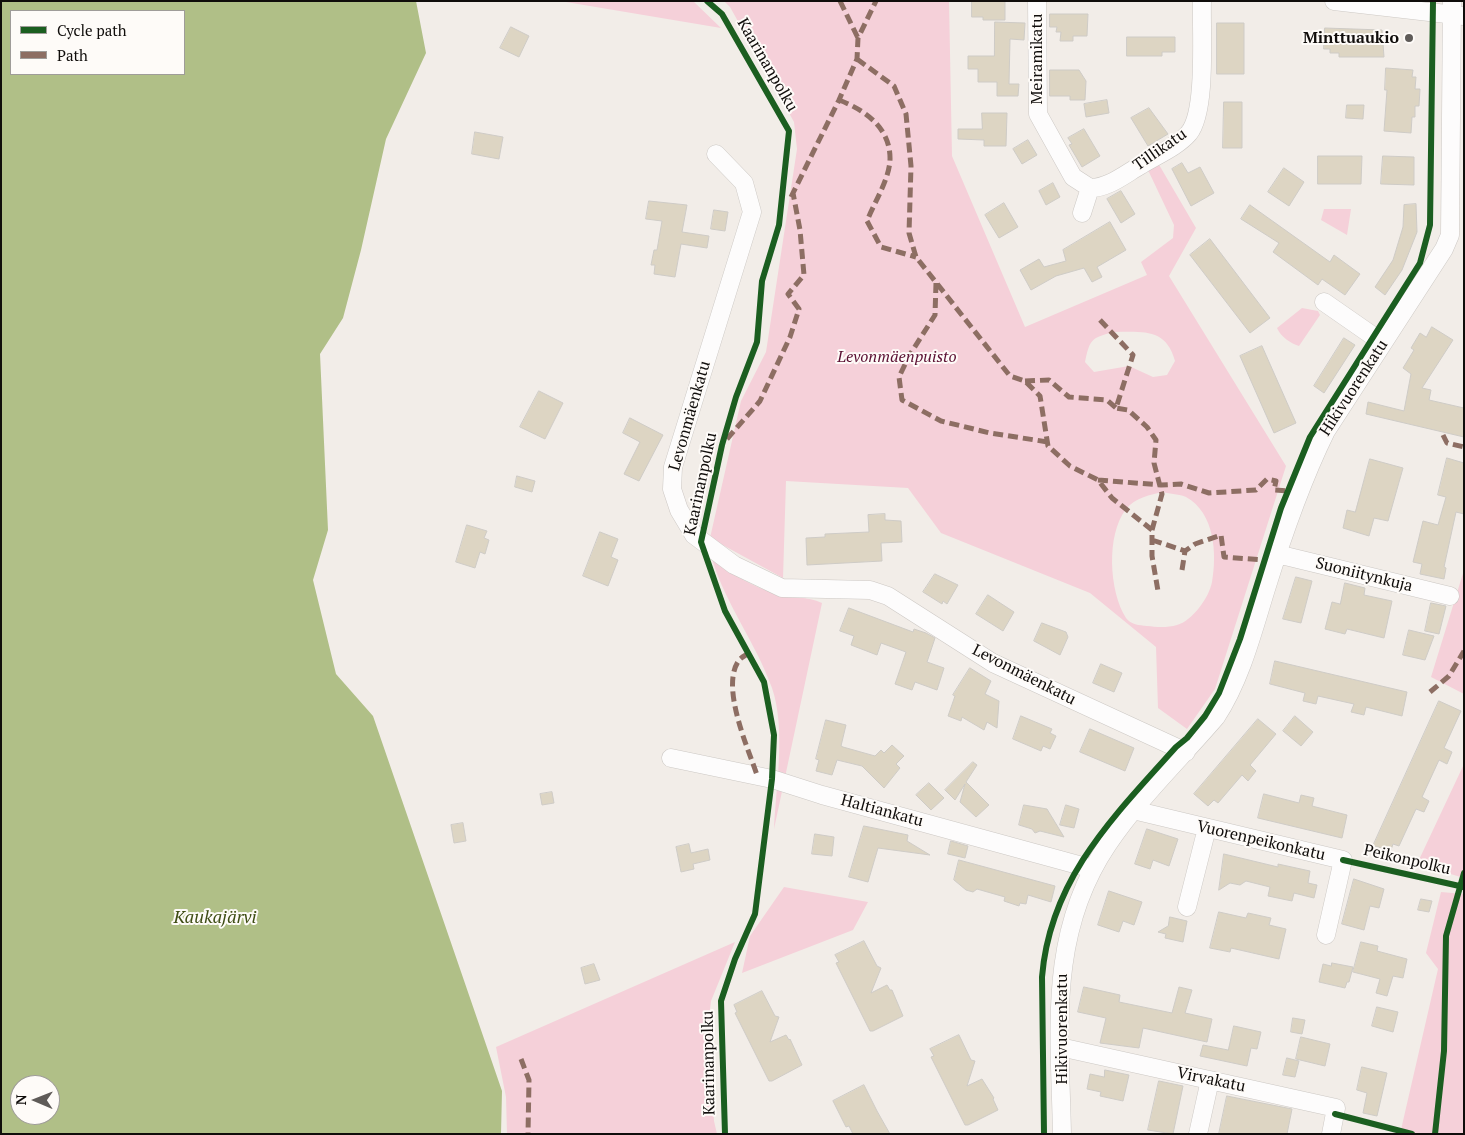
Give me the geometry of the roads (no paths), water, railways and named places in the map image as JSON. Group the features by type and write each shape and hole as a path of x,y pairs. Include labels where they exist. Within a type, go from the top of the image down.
{"street":[{"name":"Meiramikatu","path":"1037,1 1038,114 1074,177 1090,188"},
{"name":"Tillikatu","path":"1090,188 1106,185 1170,148 1188,134 1194,125 1198,115 1200,95 1202,1"},
{"path":"1334,1 1456,11 1457,236"},
{"name":"Levonmäenkatu","path":"716,154 744,183 752,212 673,467 672,488 676,502 694,535 734,565 782,588 870,590 888,596 994,663 1186,752"},
{"path":"1082,212 1090,188"},
{"name":"Hikivuorenkatu","path":"1062,1134 1059,1009 1062,963 1076,910 1093,869 1133,810 1186,752 1225,704 1251,635 1291,509 1326,431 1440,256 1457,236"},
{"path":"1324,302 1383,343"},
{"name":"Suoniitynkuja","path":"1277,554 1450,596"},
{"name":"Haltiankatu","path":"671,758 772,779 822,795 1093,869"},
{"name":"Vuorenpeikonkatu","path":"1133,810 1344,860 1326,935"},
{"path":"1187,907 1207,828"},
{"name":"Virvakatu","path":"1060,1047 1336,1108 1331,1134"},
{"path":"1198,1134 1210,1080"}],"water":[{"name":"Kaukajärvi","path":"1,1 416,1 426,53 386,139 361,250 343,318 320,354 328,530 313,580 336,674 373,716 502,1091 501,1134 1,1134"}],"place":[{"name":"Minttuaukio","path":"1409,38"}],"park label":[{"name":"Levonmäenpuisto","path":"897,357"}]}
